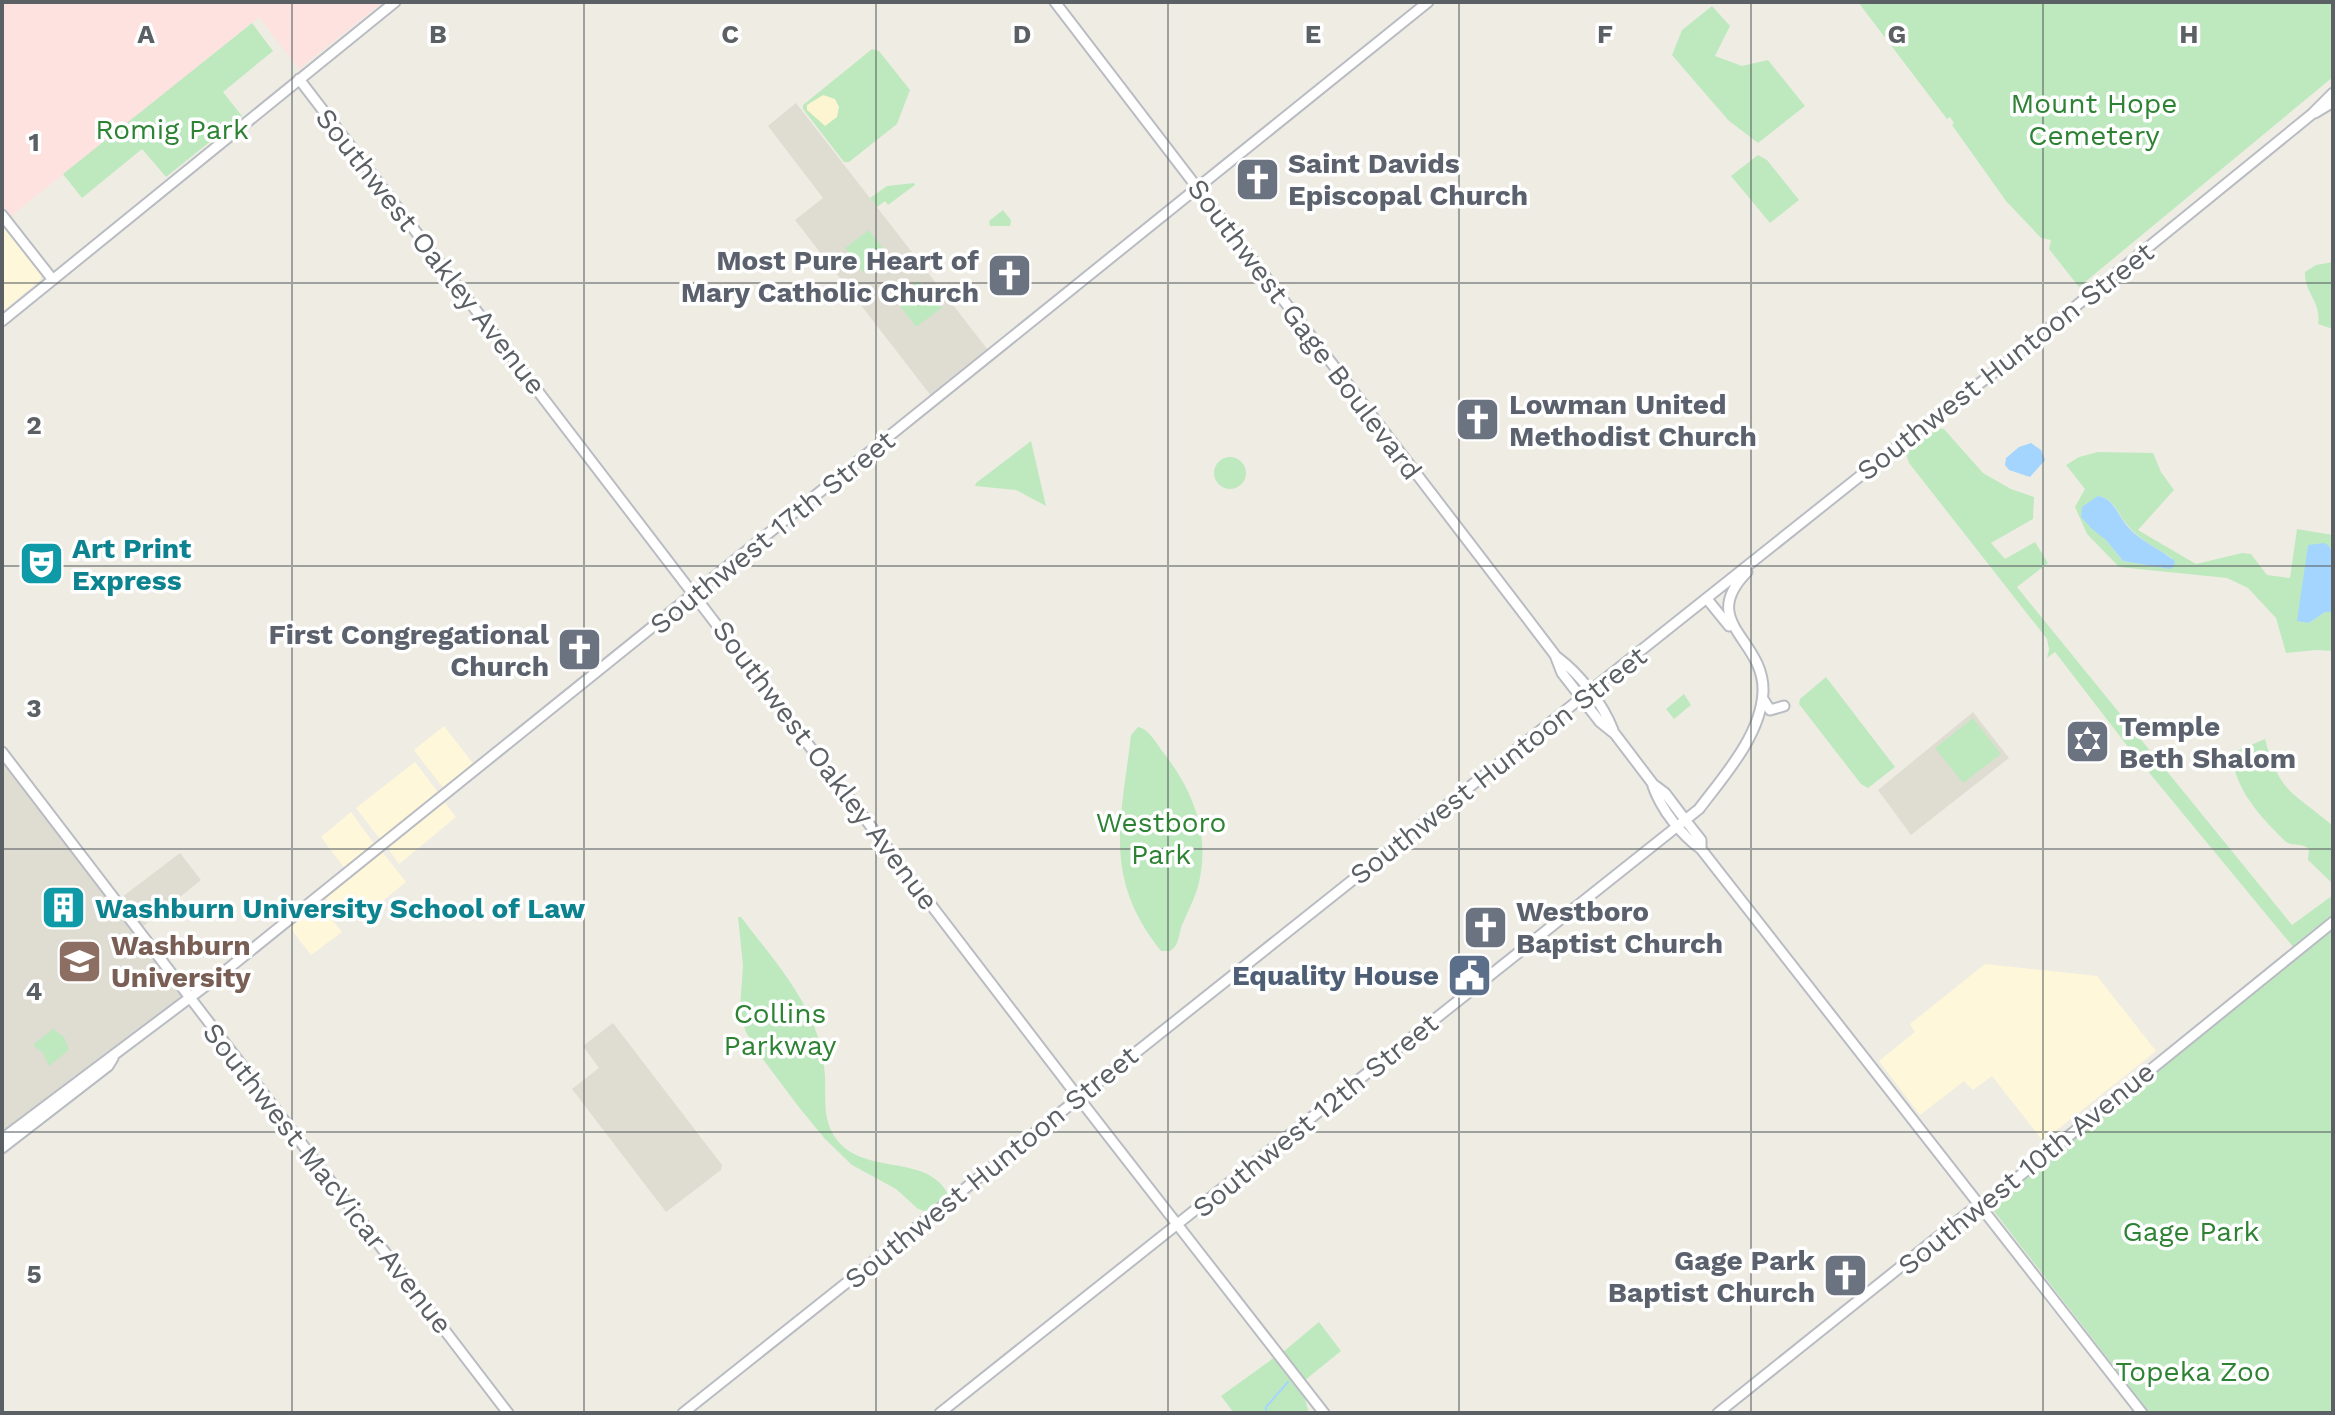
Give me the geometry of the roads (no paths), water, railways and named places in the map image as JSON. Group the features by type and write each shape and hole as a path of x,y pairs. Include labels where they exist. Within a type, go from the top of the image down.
{"main road":[{"path":"2,321 395,2"},
{"name":"Southwest Gage Boulevard","path":"1055,2 1555,655 1562,673 1586,695 1600,722 1615,734 1653,784 1665,793 1683,824 1701,840 1701,849 2142,1413"},
{"name":"Southwest 17th Street","path":"2,1148 108,1066 113,1058 1428,2"},
{"name":"Southwest Oakley Avenue","path":"299,79 1078,1097 1324,1413"},
{"name":"Southwest Huntoon Street","path":"683,1413 1761,554 2001,367 2312,114 2333,93"},
{"name":"Southwest Huntoon Street","path":"2312,114 2333,102"},
{"path":"2,215 53,280"},
{"path":"1761,554 1759,561 1735,585 1727,604 1731,623 1749,649 1760,673 1762,699 1770,710 1784,706"},
{"path":"1707,599 1749,649"},
{"name":"Southwest 12th Street","path":"940,1413 1683,824 1709,796 1747,740 1757,720 1762,699"},
{"name":"Southwest MacVicar Avenue","path":"2,752 508,1413"},
{"name":"Southwest 10th Avenue","path":"1718,1413 2333,922"},
{"name":"Southwest 17th Street","path":"2,1139 103,1061 113,1058"}],"water":[{"path":"2031,443 2041,450 2045,460 2030,477 2009,470 2005,465 2006,458 2019,447"},
{"path":"2098,496 2112,504 2133,532 2175,561 2174,567 2169,569 2123,561 2081,517 2082,507"},
{"path":"2324,543 2333,553 2333,612 2325,612 2309,623 2297,621 2308,545"}],"waterway":[{"path":"1266,1413 1266,1407 1288,1382"}],"place":[{"name":"Saint Davids Episcopal Church","path":"1257,179"},
{"name":"Most Pure Heart of Mary Catholic Church","path":"1010,276"},
{"name":"Lowman United Methodist Church","path":"1478,420"},
{"name":"Art Print Express","path":"41,564"},
{"name":"First Congregational Church","path":"580,650"},
{"name":"Temple Beth Shalom","path":"2088,742"},
{"name":"Washburn University School of Law","path":"64,908"},
{"name":"Westboro Baptist Church","path":"1485,927"},
{"name":"Washburn University","path":"80,961"},
{"name":"Equality House","path":"1470,975"},
{"name":"Gage Park Baptist Church","path":"1846,1276"}],"park label":[{"name":"Mount Hope Cemetery","path":"2094,119"},
{"name":"Romig Park","path":"172,129"},
{"name":"Westboro Park","path":"1161,838"},
{"name":"Collins Parkway","path":"780,1029"},
{"name":"Gage Park","path":"2191,1231"},
{"name":"Topeka Zoo","path":"2193,1371"}]}
